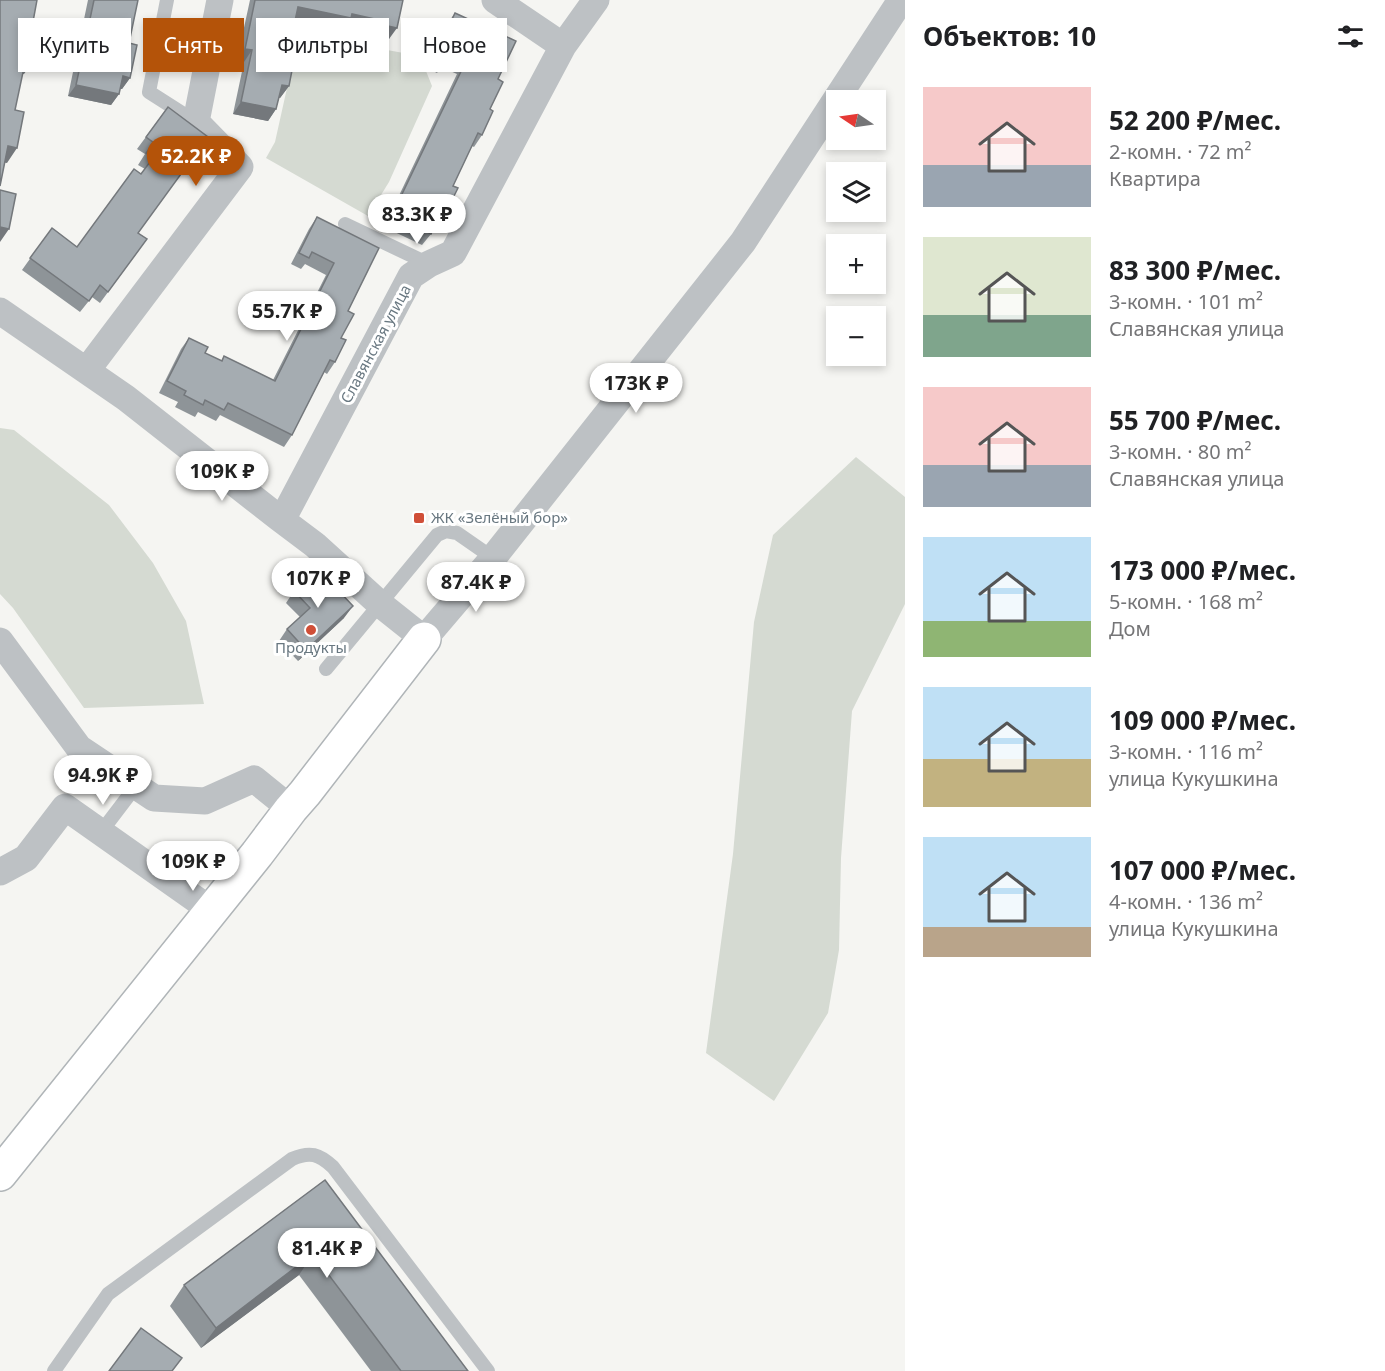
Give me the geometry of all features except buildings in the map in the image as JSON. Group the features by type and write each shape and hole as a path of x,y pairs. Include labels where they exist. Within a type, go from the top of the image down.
{"street":[{"path":"87,370 240,167 196,122 220,0"},
{"path":"495,0 563,46"},
{"name":"Славянская улица","path":"282,520 411,276 429,264 453,253 563,46 596,0"},
{"path":"0,1174 305,793 424,639 493,558 743,242 901,0"},
{"path":"0,311 126,398 315,545 380,604 424,639"},
{"path":"0,641 79,748 154,798 205,801 254,779 291,809"},
{"path":"0,872 26,858 65,807 211,910"}],"lane":[{"path":"167,0 149,92 196,122"},
{"path":"345,224 429,264"},
{"path":"326,669 437,534 446,531 457,533 493,558"},
{"path":"101,832 136,786"},
{"path":"54,1371 108,1294 302,1154 314,1154 333,1167 488,1371"}],"shaded area":[{"path":"389,50 401,53 401,72 426,72 432,86 389,182 368,216 266,158 275,142 291,72 389,72"},
{"path":"0,428 14,430 109,505 153,563 186,621 204,704 84,708 13,608 0,594"},
{"path":"856,457 905,497 905,604 852,711 841,858 839,950 828,1013 774,1101 706,1053 733,854 754,622 773,535"}],"place":[{"name":"ЖК «Зелёный бор»","path":"419,518"},
{"name":"Продукты","path":"311,630"}]}
